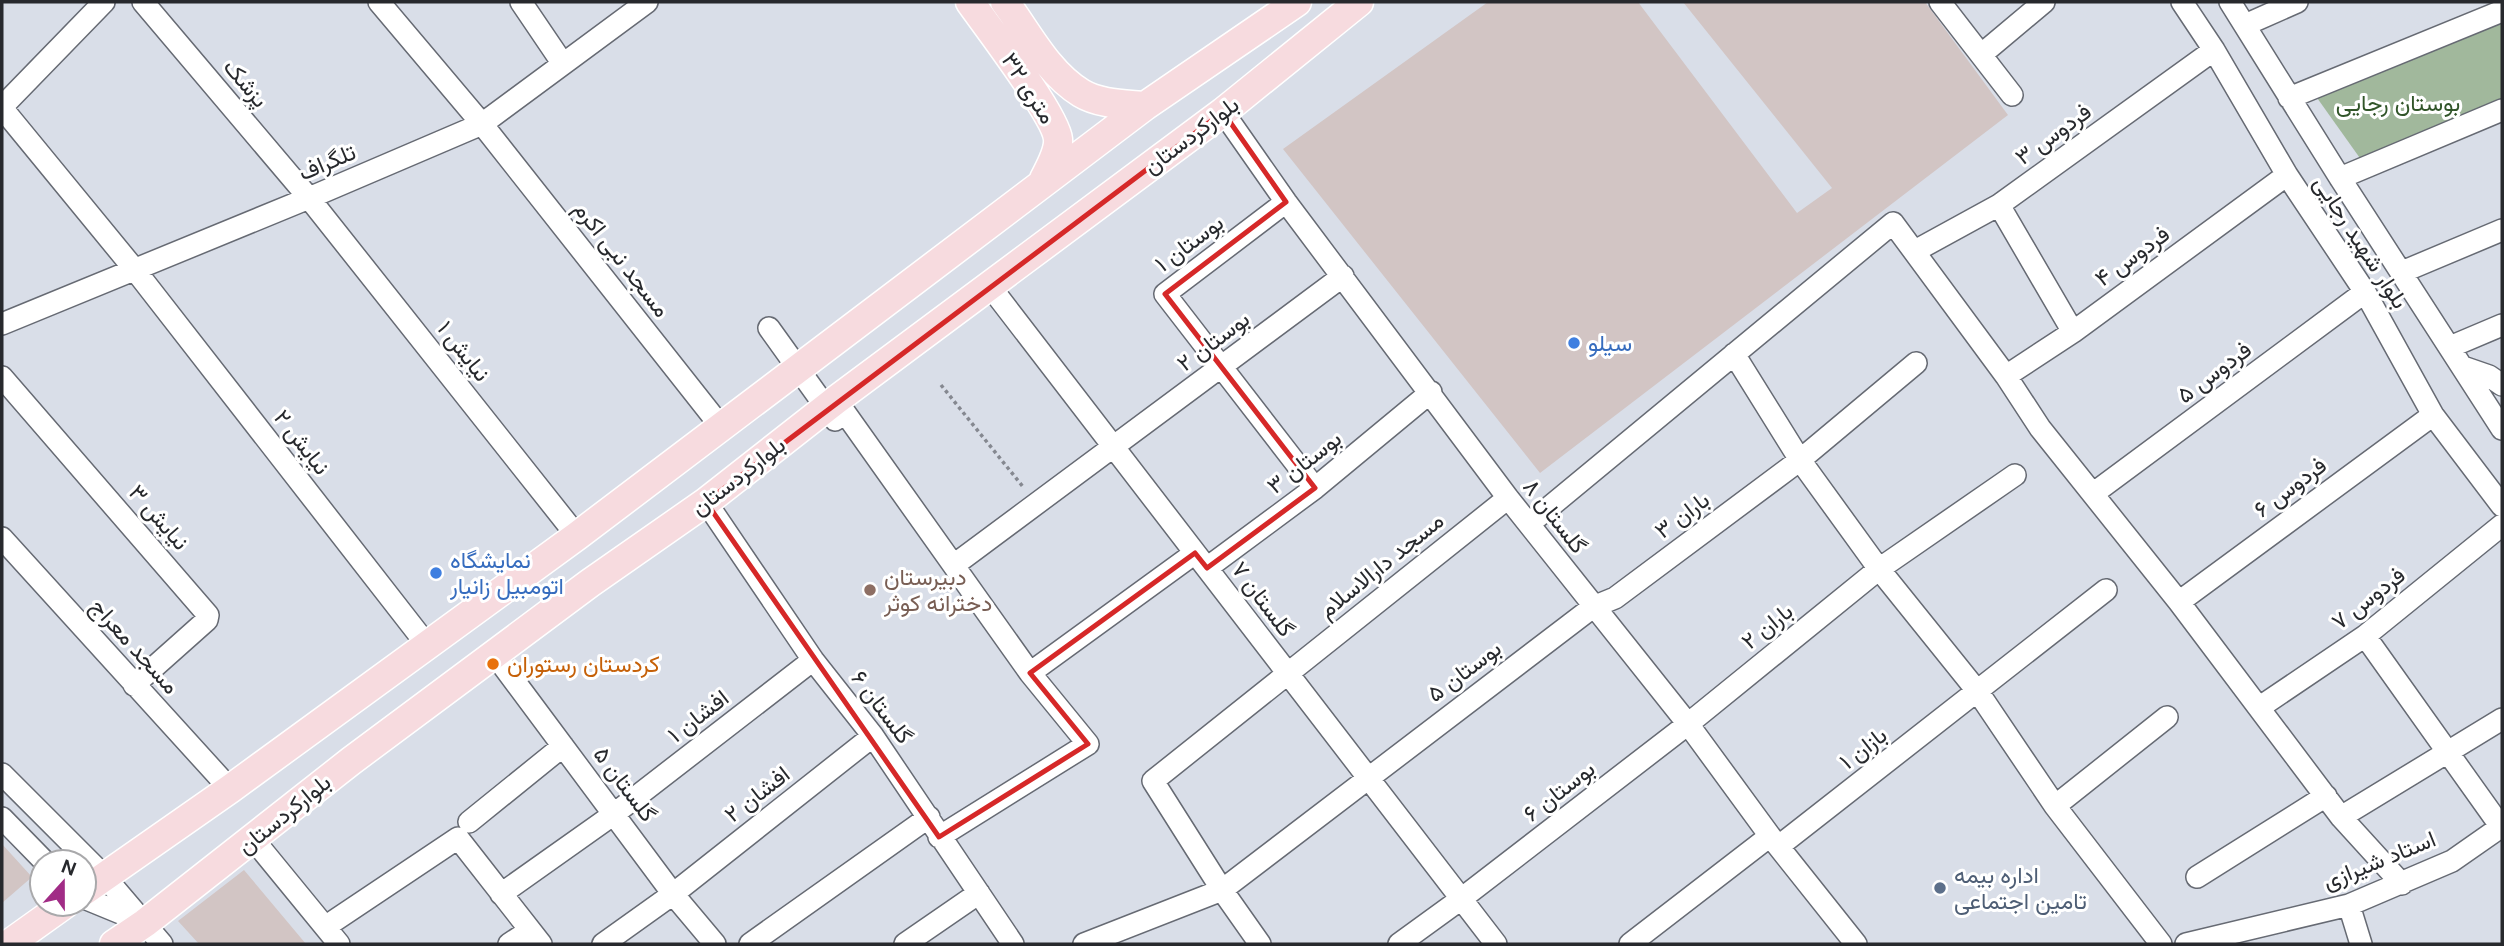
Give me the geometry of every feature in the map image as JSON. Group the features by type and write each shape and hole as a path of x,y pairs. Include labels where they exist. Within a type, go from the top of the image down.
{"main road":[{"name":"۳۲ متری","path":"970,2 1044,108 1058,134 1059,146 1044,181"},
{"name":"۳۲ متری","path":"1005,2 1049,66 1082,94 1107,102 1144,106"},
{"name":"بلوارکردستان","path":"98,881 230,789 722,428 1144,106 1297,2"},
{"name":"بلوارکردستان","path":"114,944 153,934 253,839 351,761 590,583 706,502 989,285 1223,112 1359,2"},
{"path":"9,944 45,918"}],"street":[{"path":"2,108 104,2"},
{"name":"پزشک","path":"143,2 309,198"},
{"name":"مسجد نبی اکرم","path":"379,2 482,124 722,428"},
{"path":"521,2 563,64"},
{"name":"تلگراف","path":"2,324 482,124 648,2"},
{"path":"1940,2 2012,95"},
{"path":"1982,54 2044,2"},
{"name":"بلوار شهید رجایی","path":"2182,2 2214,50 2287,175 2365,292 2433,415 2502,506"},
{"name":"بلوار شهید رجایی","path":"2230,2 2502,429"},
{"path":"2245,25 2297,2"},
{"path":"2289,98 2502,11"},
{"name":"فردوس ۳","path":"1915,251 1999,205 2214,50"},
{"name":"نیایش ۲","path":"2,108 135,270 427,645"},
{"path":"2340,178 2502,110"},
{"name":"گلستان ۸","path":"1223,112 1286,202 1508,498 1688,724 1856,944"},
{"name":"فردوس ۴","path":"2006,376 2073,332 2287,175"},
{"name":"نیایش ۱","path":"309,198 576,536"},
{"name":"بوستان ۱","path":"1221,368 1165,295 1286,202"},
{"path":"1999,205 2073,332"},
{"path":"1529,524 1893,223 2006,376 2040,428 2179,602 2341,817 2402,884"},
{"path":"2402,272 2502,230"},
{"name":"بوستان ۲","path":"954,565 1343,276"},
{"name":"گلستان ۷","path":"989,285 1496,944"},
{"name":"فردوس ۵","path":"2094,493 2365,292"},
{"path":"2450,347 2502,326"},
{"path":"769,328 799,370 832,404 954,565 1030,673 1088,744 939,837"},
{"path":"1734,354 1800,460 1879,569 1978,692 2056,806 2161,944"},
{"name":"باران ۳","path":"1593,607 1615,598 1800,460 1916,363"},
{"path":"1221,368 1315,488"},
{"path":"2463,368 2489,376 2502,384"},
{"name":"نیایش ۳","path":"2,377 208,615 207,621 134,685"},
{"name":"بوستان ۳","path":"1030,673 1200,560 1315,488 1431,392"},
{"path":"832,404 845,434"},
{"name":"فردوس ۶","path":"2179,602 2433,415"},
{"name":"باران ۲","path":"1688,724 1879,569 2015,475"},
{"name":"مسجد دارالاسلام","path":"1222,890 1153,780 1508,498"},
{"name":"گلستان ۶","path":"706,502 813,660 873,736 1013,944"},
{"name":"فردوس ۷","path":"2260,707 2365,636 2502,525"},
{"name":"مسجد معراج","path":"2,538 230,789"},
{"name":"بازان ۱","path":"1630,944 1978,692 2106,590"},
{"name":"بوستان ۵","path":"1084,944 1222,890 1593,607"},
{"path":"2365,636 2502,827"},
{"name":"گلستان ۵","path":"495,654 673,894 715,944"},
{"name":"افشان ۱","path":"501,894 614,814 813,660"},
{"path":"2056,806 2167,717"},
{"path":"2341,817 2502,719"},
{"name":"بوستان ۶","path":"1399,944 1688,724"},
{"name":"افشان ۲","path":"603,944 673,894 873,736"},
{"path":"325,927 463,830 563,746"},
{"path":"2,774 64,848"},
{"path":"2197,877 2326,796"},
{"path":"750,944 929,817"},
{"path":"2,818 31,848"},
{"name":"استاد شیرازی","path":"2186,944 2349,905 2452,860 2502,827"},
{"path":"463,830 501,894 535,938 509,944"},
{"path":"253,839 339,944"},
{"path":"98,887 153,934"},
{"path":"1222,890 1260,944"},
{"path":"905,944 979,893"},
{"path":"98,905 153,934"},
{"path":"2349,905 2361,944"}],"path":[{"path":"941,385 1037,504"}],"highlighted area":[{"path":"1223,112 1286,202 1165,294 1315,488 1207,568 1195,553 1030,673 1088,744 939,837 706,502"}],"green space":[{"name":"بوستان رجایی","path":"2502,18 2502,101 2362,161 2315,95"}],"building":[{"name":"سیلو","path":"1488,2 1638,2 1797,213 1832,188 1683,2 1925,2 2008,115 1540,473 1283,149"},
{"path":"2,844 28,873 28,880 2,903"},
{"path":"244,870 306,944 199,944 178,921"}],"place":[{"name":"سیلو","path":"1574,343"},
{"name":"نمایشگاه اتومبیل زانیار","path":"436,573"},
{"name":"دبیرستان دخترانه کوثر","path":"870,590"},
{"name":"کردستان رستوران","path":"493,664"},
{"name":"اداره بیمه تامین اجتماعی","path":"1940,888"}]}
